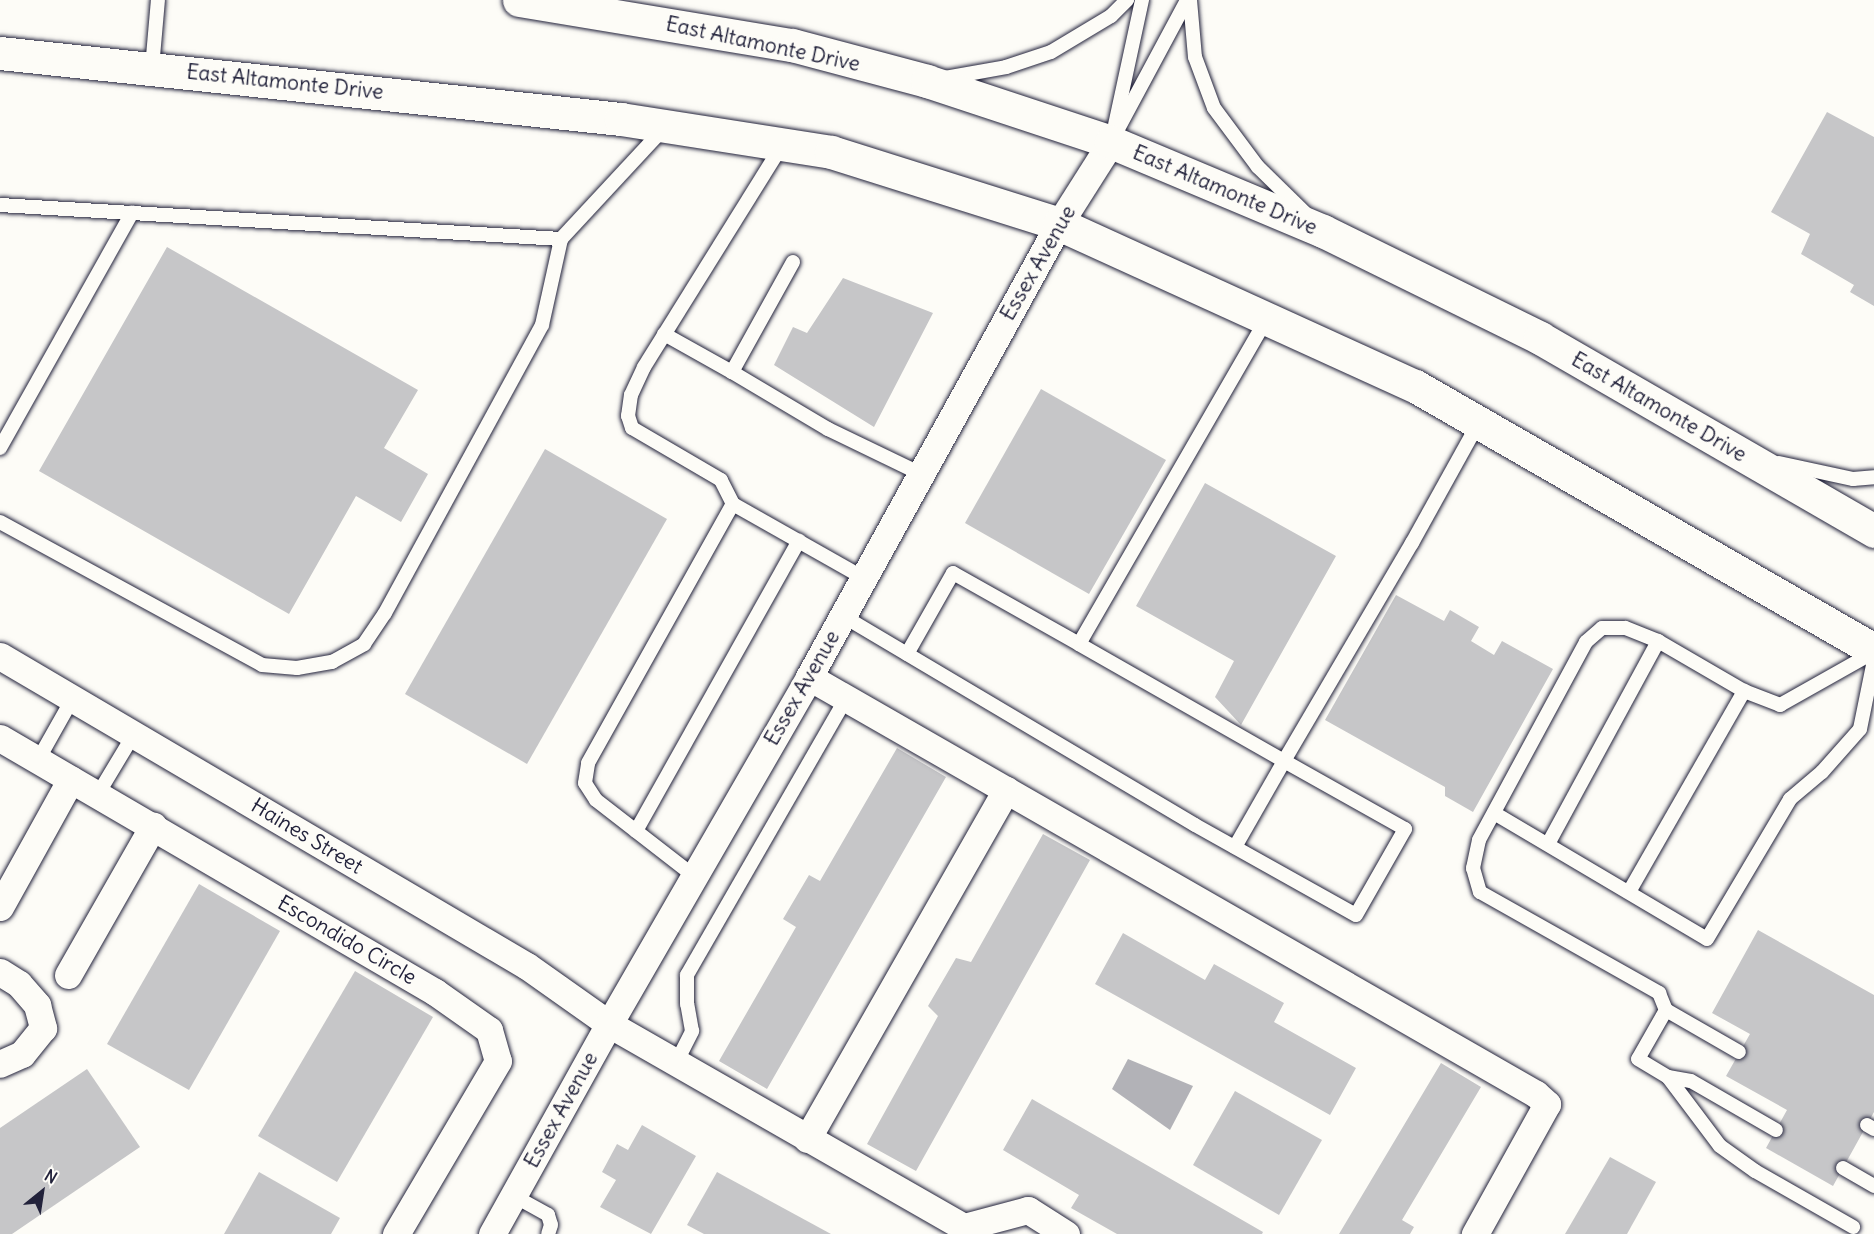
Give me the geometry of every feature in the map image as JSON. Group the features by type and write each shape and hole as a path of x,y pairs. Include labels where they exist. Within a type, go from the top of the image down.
{"main road":[{"name":"East Altamonte Drive","path":"519,0 646,14 792,45 927,81 1111,141 1323,231 1540,338 1874,531"},
{"name":"East Altamonte Drive","path":"0,53 666,126 783,144 831,152 1059,224 1415,386 1874,651"}],"street":[{"name":"Essex Avenue","path":"492,1234 609,1024 809,677 1059,224 1111,141"},
{"name":"Haines Street","path":"0,656 527,966 609,1024 807,1139 964,1227 1000,1225"},
{"path":"809,677 1536,1094 1547,1104 1475,1234"},
{"name":"Escondido Circle","path":"0,738 435,992 489,1030 498,1061 396,1234"},
{"path":"0,907 71,779"},
{"path":"807,1139 1006,790"},
{"path":"68,975 153,826"},
{"path":"0,972 19,984 38,1005 43,1028 22,1054 0,1064"},
{"path":"1000,1225 1028,1210 1066,1234"}],"lane":[{"path":"152,68 158,0"},
{"path":"927,81 1006,67 1051,52 1112,16 1127,0"},
{"path":"1111,141 1142,0"},
{"path":"1111,141 1188,0"},
{"path":"1188,0 1195,57 1214,108 1258,167 1323,231"},
{"path":"0,522 262,664 297,668 332,662 364,644 385,613 542,326 561,238 666,126"},
{"path":"783,144 664,334 631,395 628,416 632,428 721,480 733,504 864,578"},
{"path":"0,205 561,238"},
{"path":"0,447 132,213"},
{"path":"732,372 793,262"},
{"path":"1078,644 1267,318"},
{"path":"664,334 828,429 921,474"},
{"path":"1235,847 1412,543 1479,422"},
{"path":"1742,454 1853,479 1874,477"},
{"path":"694,876 596,800 585,783 588,763 733,504"},
{"path":"636,831 799,541"},
{"path":"843,616 907,654 1235,847 1356,915 1405,829 953,573 907,654"},
{"path":"1739,1052 1666,1010 1659,993 1480,892 1473,868 1479,840 1586,642 1602,628 1625,628 1658,641 1744,691 1780,705 1874,651"},
{"path":"1548,844 1658,641"},
{"path":"1494,813 1707,939 1790,799 1822,772 1860,729 1874,660"},
{"path":"1629,892 1744,691"},
{"path":"38,760 73,698"},
{"path":"676,1063 692,1031 687,1004 687,975 846,698"},
{"path":"98,794 134,734"},
{"path":"1666,1010 1638,1059 1668,1077 1691,1081 1776,1130"},
{"path":"1668,1077 1720,1146 1755,1171 1853,1227"},
{"path":"1843,1168 1874,1186"},
{"path":"514,1196 548,1215 551,1226 548,1234"}],"shaded area":[{"path":"1128,1059 1193,1086 1170,1130 1112,1089"}],"building":[{"path":"1827,112 1874,137 1874,306 1850,292 1854,285 1801,254 1810,234 1771,212"},
{"path":"167,247 418,390 384,448 428,474 401,522 356,496 289,614 39,471"},
{"path":"843,278 933,313 874,427 774,365 793,327 807,333"},
{"path":"1041,389 1166,460 1089,594 965,523"},
{"path":"545,449 667,519 527,764 405,694"},
{"path":"1205,483 1336,556 1241,725 1215,697 1234,661 1136,606"},
{"path":"1396,595 1444,621 1450,610 1479,627 1471,641 1494,655 1502,641 1553,669 1473,812 1445,796 1445,787 1325,720"},
{"path":"897,748 946,777 767,1089 719,1061 796,927 783,919 809,875 820,881"},
{"path":"1043,834 1090,860 916,1171 867,1144 938,1016 928,1006 956,958 971,962"},
{"path":"199,884 280,931 189,1090 107,1044"},
{"path":"1758,930 1874,995 1874,1112 1833,1186 1766,1148 1787,1110 1726,1076 1750,1034 1712,1013"},
{"path":"1123,933 1205,980 1214,964 1284,1003 1274,1022 1356,1068 1330,1115 1095,984"},
{"path":"355,971 433,1017 337,1182 258,1136"},
{"path":"1441,1063 1481,1087 1402,1220 1414,1227 1410,1234 1339,1234"},
{"path":"87,1069 140,1147 12,1234 0,1234 0,1128"},
{"path":"1235,1091 1322,1140 1279,1215 1193,1165"},
{"path":"1032,1099 1263,1232 1262,1234 1117,1234 1071,1208 1079,1195 1003,1150"},
{"path":"642,1125 696,1156 651,1234 600,1207 616,1180 602,1172 617,1144 628,1150"},
{"path":"1610,1157 1656,1182 1627,1234 1565,1234"},
{"path":"259,1172 340,1218 331,1234 224,1234"},
{"path":"717,1172 831,1234 704,1234 687,1225"}]}
